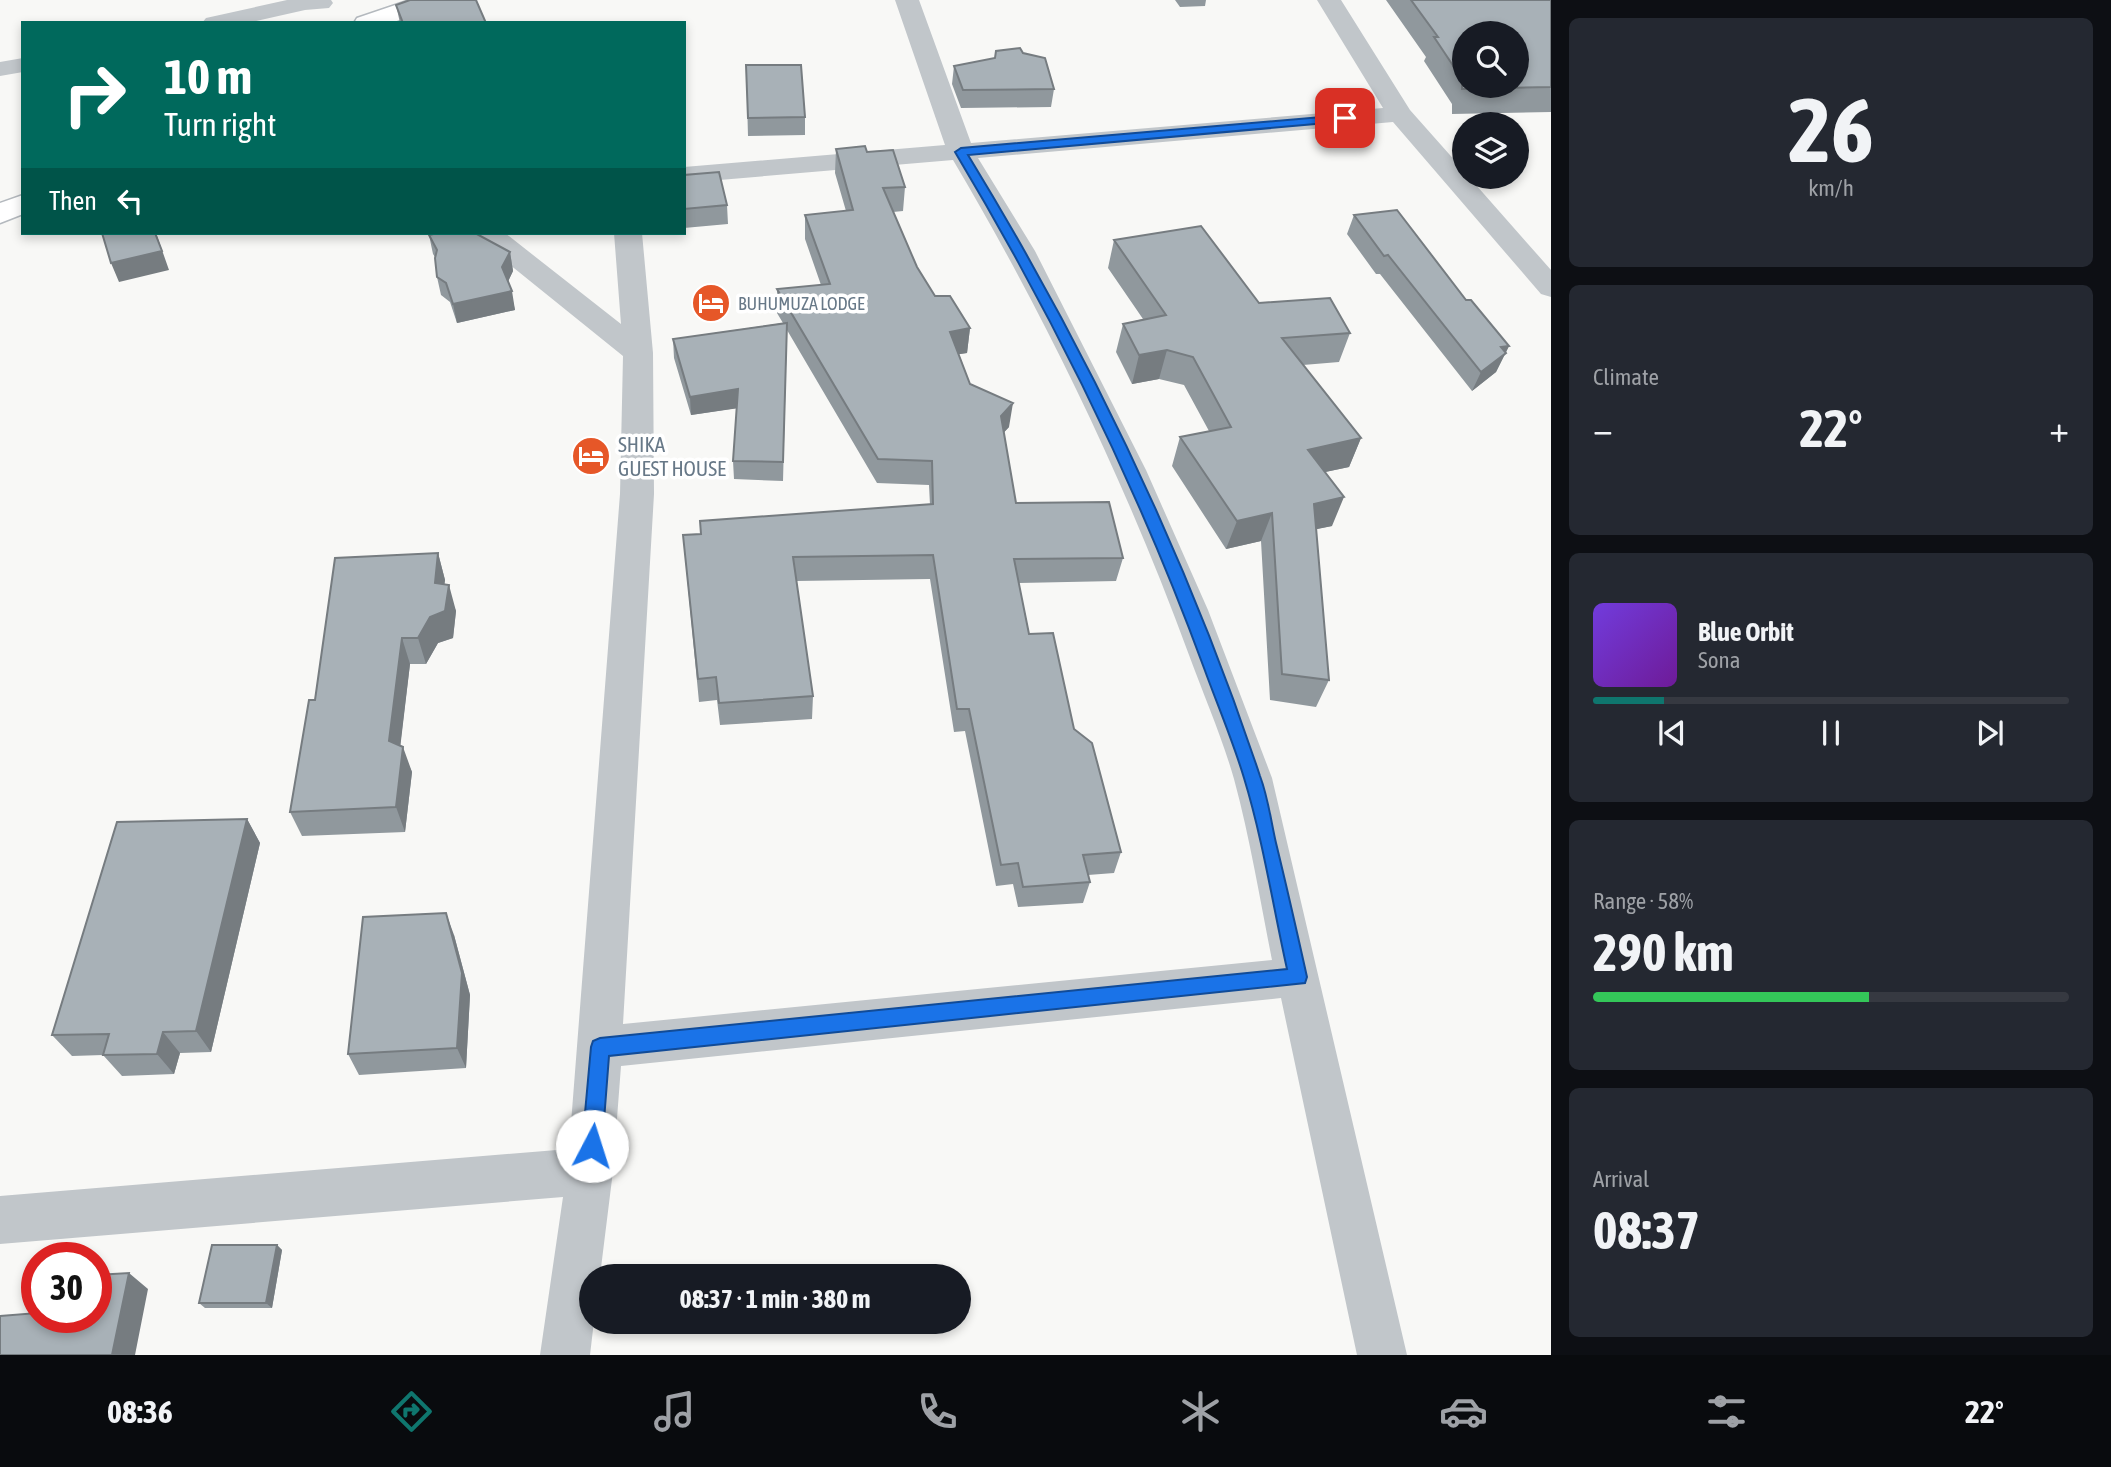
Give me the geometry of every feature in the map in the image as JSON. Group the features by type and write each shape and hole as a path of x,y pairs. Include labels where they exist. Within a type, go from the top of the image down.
{"main road":[{"path":"373,21 434,0"},
{"path":"0,214 21,204"}],"street":[{"path":"908,0 961,152 1021,251 1130,470 1190,610 1253,778 1382,1355"},
{"path":"1329,0 1400,114 1551,288"},
{"path":"223,21 305,3 326,6"},
{"path":"0,69 21,65"},
{"path":"686,175 1400,114"},
{"path":"490,235 638,353"},
{"path":"565,1355 590,1171 637,494 638,353 628,235"},
{"path":"600,1047 1298,977"},
{"path":"0,1220 590,1171"}],"building":[{"path":"410,0 476,0 485,21 402,21 396,5"},
{"path":"1411,0 1551,0 1551,87 1529,87 1529,21 1452,21 1452,64 1434,37 1438,37"},
{"path":"1020,48 1023,53 1045,58 1054,89 963,90 954,66 995,58 996,51"},
{"path":"746,65 801,65 805,117 748,118"},
{"path":"865,146 867,152 893,150 905,187 883,188 917,267 935,296 950,296 970,328 950,332 970,384 1013,403 1001,416 1016,503 1109,502 1123,558 1014,559 1029,634 1053,633 1074,729 1092,743 1121,852 1083,855 1090,882 1023,887 1018,863 1001,865 969,709 957,709 933,555 793,557 813,696 719,703 716,677 698,679 683,535 701,534 700,521 933,504 932,461 878,459 777,289 830,284 805,215 853,210 836,149"},
{"path":"719,172 727,205 686,209 686,175"},
{"path":"1397,210 1466,300 1471,300 1509,346 1501,347 1506,353 1481,372 1388,255 1384,256 1354,215"},
{"path":"1201,226 1259,303 1330,298 1350,333 1282,338 1361,438 1308,450 1344,497 1314,504 1329,680 1282,674 1272,513 1237,521 1180,437 1231,427 1193,357 1167,350 1139,355 1123,324 1166,315 1114,240"},
{"path":"103,235 156,235 162,251 111,263"},
{"path":"429,235 479,235 510,252 502,267 512,291 453,304 446,283 437,277 437,250"},
{"path":"787,323 783,462 733,461 738,389 690,397 673,339"},
{"path":"438,553 435,583 449,585 445,611 430,617 418,638 402,638 389,741 403,747 396,807 290,812 309,700 315,700 335,558"},
{"path":"247,819 196,1031 163,1032 157,1054 103,1055 109,1034 52,1035 117,822"},
{"path":"446,913 462,973 457,1048 348,1054 363,917"},
{"path":"212,1245 277,1245 266,1303 199,1303"},
{"path":"129,1273 112,1355 0,1355 0,1316 21,1314 21,1333 112,1333 112,1274"}],"place":[{"name":"BUHUMUZA LODGE","path":"711,303"},
{"name":"SHIKA GUEST HOUSE","path":"591,456"}],"route":[{"path":"592,1146 600,1047 1298,977 1253,778 1190,610 1130,470 1063,332 1021,251 961,152 1345,118"}]}
